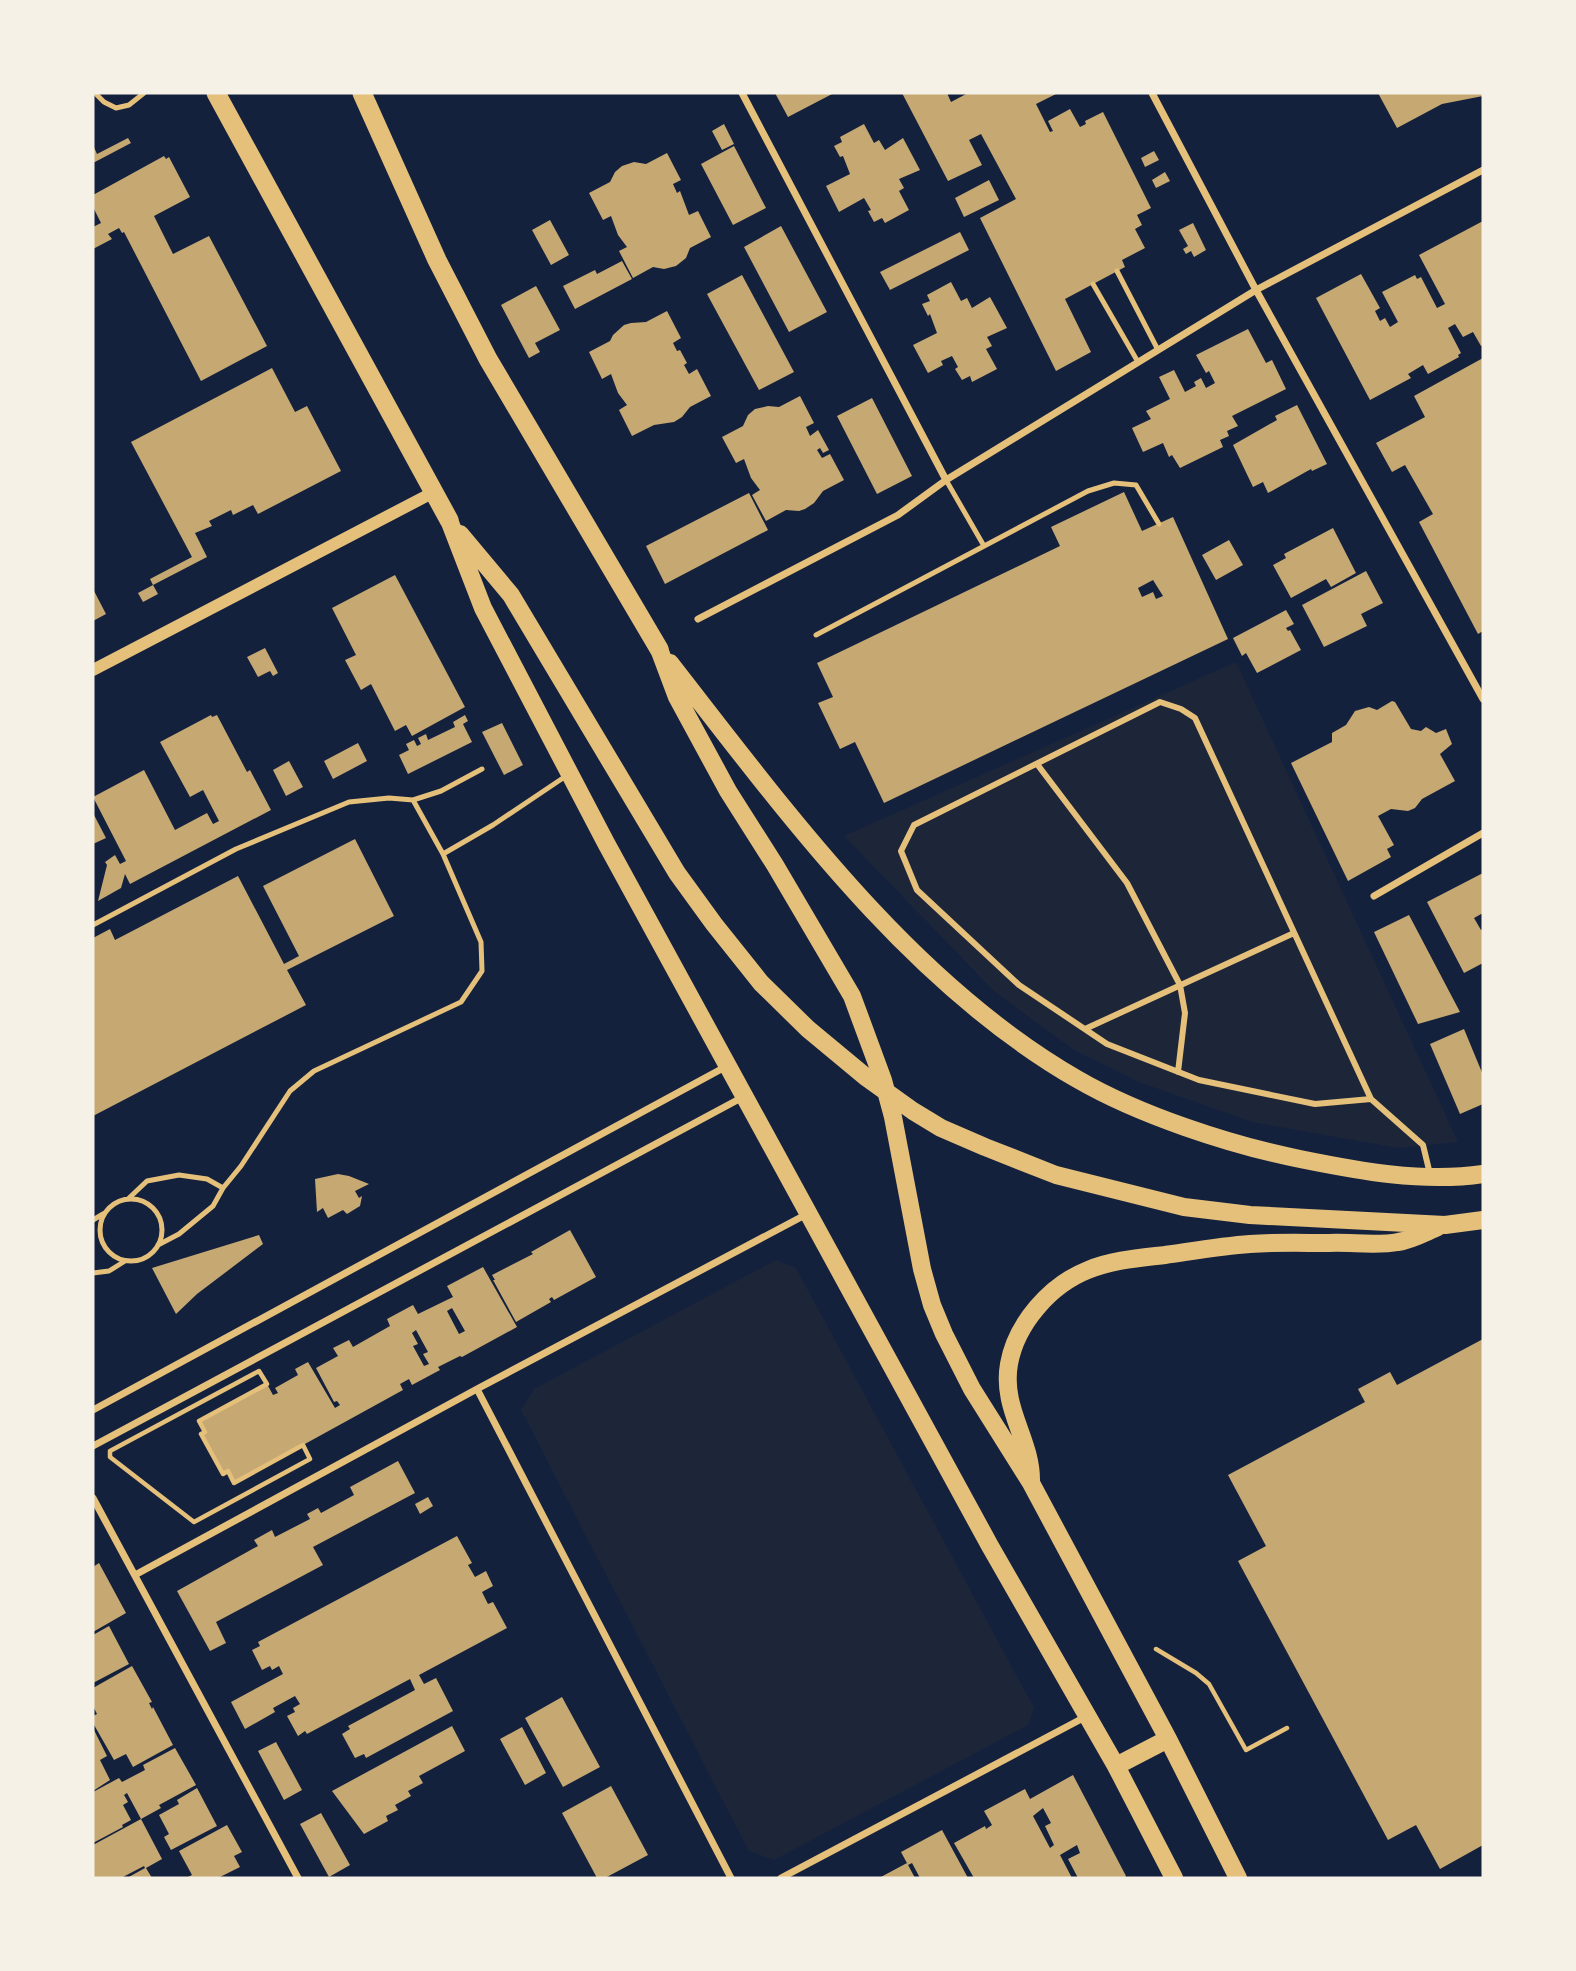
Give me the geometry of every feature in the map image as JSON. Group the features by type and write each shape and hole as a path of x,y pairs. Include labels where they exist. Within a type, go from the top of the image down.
{"highway":[{"path":"216,93 449,520"},
{"path":"362,93 437,260 488,359 659,649"}],"main road":[{"path":"449,520 483,608 570,773 743,1097 990,1546 1116,1766 1174,1878"},
{"path":"449,520 511,595 650,828 699,904 761,983 808,1029 876,1085 941,1128 1026,1164 1184,1207 1250,1215 1445,1225 1483,1220"},
{"path":"659,649 772,793 883,920 942,978 1014,1039 1036,1054 1080,1081 1148,1113 1264,1152 1351,1169 1431,1176 1483,1174"},
{"path":"659,649 677,698 728,791 852,996 883,1080 893,1118 922,1269 944,1334 972,1389 1031,1483 1168,1739 1238,1878"},
{"path":"1031,1483 1028,1451 1010,1406 1009,1365 1016,1340 1026,1322 1044,1300 1068,1280 1109,1263 1148,1257 1249,1244 1399,1242 1445,1225"},
{"path":"1116,1766 1168,1739"}],"street":[{"path":"742,93 946,480"},
{"path":"1152,93 1256,290 1483,699"},
{"path":"698,618 898,515 946,480 1256,290 1483,170"},
{"path":"93,670 434,492"},
{"path":"1371,1099 1315,1104 1199,1080 1107,1044 1019,985 917,890 901,851 914,825 1160,702 1181,709 1195,718 1371,1099 1423,1145 1431,1176"},
{"path":"1037,764 1127,883 1180,985 1185,1013 1178,1072"},
{"path":"1374,896 1483,833"},
{"path":"1085,1030 1294,933"},
{"path":"93,1410 728,1066"},
{"path":"93,1446 743,1097"},
{"path":"135,1575 807,1214"},
{"path":"477,1389 731,1878"},
{"path":"93,1498 297,1876 287,1878"},
{"path":"781,1878 1088,1716"}],"lane":[{"path":"95,93 104,103 116,108 129,105 144,93"},
{"path":"1117,271 1158,350"},
{"path":"1093,284 1138,362"},
{"path":"946,480 984,546"},
{"path":"816,635 1088,491 1114,483 1136,485 1158,524"},
{"path":"93,925 236,849 349,802 389,798 412,800 441,791 482,769"},
{"path":"443,854 493,825 570,773"},
{"path":"158,1245 179,1234 213,1206 290,1091 300,1081 314,1071 373,1042 461,1002 482,971 481,942 443,854 412,800"},
{"path":"93,1220 111,1205 128,1199 147,1181 179,1175 207,1179 223,1188"},
{"path":"93,1273 109,1270 125,1261 143,1259 158,1245 162,1230 156,1210 148,1203 128,1199"},
{"path":"105,1212 99,1229 100,1237 109,1253 125,1261"}],"path":[{"path":"259,1371 267,1384 199,1421 205,1432 201,1434 223,1474 228,1472 234,1483 303,1445 310,1459 194,1522 110,1457 110,1451 259,1371"},
{"path":"1156,1649 1209,1684 1246,1750 1287,1728"}],"shaded area":[{"path":"1236,662 1458,1142 1398,1148 1252,1122 1139,1082 1074,1050 994,991 844,836"},
{"path":"776,1260 796,1268 1034,1708 1028,1725 774,1860 749,1851 521,1410 534,1389"}],"building":[{"path":"775,93 834,93 788,117"},
{"path":"902,93 947,93 951,102 968,93 1058,93 1036,104 1050,132 1053,131 1048,121 1070,109 1080,127 1086,124 1085,121 1103,112 1151,208 1137,215 1142,225 1135,229 1145,248 1122,260 1125,267 1065,299 1091,352 1056,371 980,218 1016,199 981,134 969,140 982,165 948,181"},
{"path":"1378,93 1483,93 1483,96 1442,104 1397,128"},
{"path":"724,124 734,144 722,150 712,131"},
{"path":"864,124 874,143 879,140 885,150 903,138 920,170 899,179 904,188 899,191 909,210 885,223 882,218 874,222 864,198 839,212 826,186 850,174 843,156 840,157 834,146 842,142 840,137"},
{"path":"128,138 131,143 93,163 93,145 97,154"},
{"path":"734,146 766,208 733,225 701,164"},
{"path":"1154,151 1159,160 1145,167 1141,158"},
{"path":"667,153 681,180 673,184 677,193 680,191 689,215 698,211 711,237 690,248 686,258 676,266 664,269 653,267 633,278 619,251 627,247 618,235 611,216 603,220 589,193 610,182 622,166 634,162 646,164"},
{"path":"164,156 166,159 169,157 190,197 154,216 173,254 209,236 267,346 201,381 124,232 119,228 108,234 112,239 93,249 93,227 101,223 93,207 93,195"},
{"path":"1165,172 1170,181 1156,188 1152,180"},
{"path":"989,180 999,200 964,217 955,198"},
{"path":"550,220 569,255 551,265 532,230"},
{"path":"1483,221 1483,345 1481,346 1473,332 1463,337 1455,324 1448,328 1461,353 1459,357 1428,374 1423,365 1408,374 1411,378 1370,400 1316,298 1361,274 1380,308 1375,311 1380,321 1385,318 1390,327 1398,322 1382,292 1415,275 1417,279 1421,277 1437,308 1445,304 1419,255"},
{"path":"1193,223 1206,250 1194,257 1191,251 1186,254 1183,249 1188,246 1179,230"},
{"path":"781,226 827,312 789,332 744,247"},
{"path":"960,232 969,250 890,290 880,272"},
{"path":"622,261 632,279 575,309 563,286 595,270 597,274"},
{"path":"742,275 794,372 759,390 707,294"},
{"path":"951,282 961,301 967,298 972,308 990,297 1007,328 987,337 992,346 986,349 997,369 972,382 970,376 962,380 955,369 958,367 952,356 941,361 943,365 928,373 913,345 937,333 930,314 928,316 922,304 930,301 927,295"},
{"path":"536,286 560,330 535,343 540,352 529,358 501,305"},
{"path":"667,311 681,338 673,343 687,363 684,365 689,374 697,369 711,396 690,407 674,422 654,425 632,436 619,410 627,405 618,393 611,374 602,379 589,352 610,341 624,325 646,322"},
{"path":"1248,329 1266,363 1272,360 1286,389 1232,416 1238,426 1227,431 1229,436 1220,440 1223,447 1180,468 1172,455 1169,457 1163,443 1143,452 1132,428 1151,419 1146,411 1170,399 1159,377 1174,370 1185,392 1196,386 1194,382 1201,378 1206,388 1215,383 1196,355"},
{"path":"1483,358 1483,631 1478,634 1419,522 1433,514 1405,465 1392,472 1376,443 1425,417 1414,396"},
{"path":"272,368 295,412 307,406 341,471 258,514 253,505 233,515 231,510 209,521 212,526 195,533 207,557 153,585 150,579 192,557 131,442"},
{"path":"800,396 814,423 806,427 810,436 818,430 829,450 823,453 820,448 817,450 822,458 830,454 844,480 823,491 814,503 805,509 786,510 766,521 752,495 760,490 751,478 744,459 736,463 722,437 743,426 748,415 755,409 779,407"},
{"path":"872,398 912,476 877,494 837,416"},
{"path":"1297,405 1327,464 1312,471 1311,469 1268,493 1263,482 1253,487 1233,445 1277,420 1275,416"},
{"path":"1124,492 1142,531 1173,517 1228,639 884,803 855,742 840,749 818,703 833,697 817,663 1060,546 1051,527","holes":["1153,580 1163,596 1156,599 1153,592 1142,597 1138,588"]},
{"path":"749,493 768,530 665,584 646,546"},
{"path":"1333,528 1356,573 1331,587 1326,579 1291,598 1273,565 1286,558 1284,554"},
{"path":"1229,540 1243,565 1216,580 1202,555"},
{"path":"1366,571 1383,603 1361,614 1367,626 1324,647 1302,605"},
{"path":"395,575 465,707 412,736 406,725 395,731 371,684 361,690 345,660 356,655 332,608"},
{"path":"153,585 158,594 143,602 138,593"},
{"path":"93,589 106,614 93,621"},
{"path":"1286,610 1294,624 1286,628 1290,630 1301,650 1257,673 1246,653 1242,656 1233,638"},
{"path":"265,648 278,673 273,676 270,671 258,677 247,657"},
{"path":"1392,701 1411,729 1421,731 1426,727 1436,733 1446,729 1452,744 1440,754 1455,781 1422,799 1415,808 1408,811 1391,809 1378,816 1394,845 1387,849 1391,857 1348,881 1291,763 1332,742 1332,733 1346,725 1355,711 1369,707 1377,710"},
{"path":"211,715 217,715 271,810 130,884 125,874 121,888 98,901 107,865 105,862 115,855 120,864 126,861 93,797 144,770 175,830 207,813 213,824 219,821 203,790 190,797 160,742"},
{"path":"465,715 468,721 463,724 472,742 408,774 399,755 409,750 406,744 414,740 417,746 421,744 418,738 426,734 428,740 455,727 453,722"},
{"path":"502,723 523,765 504,775 482,732"},
{"path":"358,743 367,761 333,779 324,761"},
{"path":"289,761 303,787 286,796 273,770"},
{"path":"93,813 106,838 93,844"},
{"path":"355,839 394,916 287,970 306,1005 93,1116 93,938 110,929 115,940 238,876 284,964 299,956 263,886"},
{"path":"1483,873 1483,913 1474,918 1481,930 1483,929 1483,963 1464,973 1427,902"},
{"path":"1409,915 1460,1012 1418,1024 1374,932"},
{"path":"1464,1029 1483,1075 1483,1104 1460,1114 1430,1044"},
{"path":"338,1174 369,1184 355,1191 359,1198 362,1196 360,1206 347,1214 343,1210 328,1218 323,1208 317,1212 315,1179"},
{"path":"570,1230 596,1277 554,1300 552,1297 549,1299 551,1302 516,1322 492,1275 533,1254 531,1252"},
{"path":"259,1235 263,1244 197,1294 176,1314 152,1268"},
{"path":"483,1267 517,1327 438,1367 440,1370 412,1385 409,1379 400,1384 403,1390 234,1483 228,1471 223,1474 201,1434 205,1432 199,1421 267,1384 273,1395 278,1393 275,1388 298,1375 295,1369 308,1362 335,1408 340,1405 337,1401 334,1402 316,1368 338,1356 333,1348 349,1340 353,1347 390,1326 387,1319 413,1305 418,1314 453,1297 447,1286","holes":["452,1308 465,1331 459,1334 447,1311","416,1330 428,1352 423,1354 429,1364 424,1366 413,1346 418,1344 412,1333"]},
{"path":"1483,1339 1483,1845 1440,1869 1416,1825 1388,1840 1238,1561 1266,1546 1228,1475 1365,1402 1358,1389 1390,1372 1397,1385"},
{"path":"398,1461 415,1493 313,1547 323,1565 216,1622 226,1643 210,1651 177,1591 258,1546 254,1540 272,1530 275,1537 310,1519 307,1514 318,1508 321,1513 354,1495 350,1487"},
{"path":"428,1497 433,1506 420,1514 415,1504"},
{"path":"457,1536 472,1563 468,1565 475,1577 486,1571 493,1586 482,1592 488,1604 493,1602 507,1628 419,1675 424,1684 436,1678 453,1711 366,1758 364,1754 355,1758 342,1734 350,1729 348,1726 415,1690 410,1679 307,1734 305,1731 298,1736 287,1716 295,1712 293,1708 300,1704 295,1696 273,1708 275,1712 245,1729 231,1702 283,1674 279,1666 272,1670 270,1666 262,1670 252,1650 260,1646 258,1642"},
{"path":"99,1563 126,1613 93,1632 93,1567"},
{"path":"109,1626 129,1664 93,1683 93,1635"},
{"path":"132,1666 173,1745 133,1767 126,1754 114,1760 93,1723 93,1716 97,1714 93,1706 93,1688"},
{"path":"562,1697 600,1767 563,1787 525,1718"},
{"path":"452,1726 465,1751 419,1776 423,1783 408,1791 411,1796 395,1805 398,1810 386,1816 388,1821 364,1834 332,1791"},
{"path":"522,1727 546,1773 525,1785 500,1739"},
{"path":"93,1728 107,1756 100,1760 110,1780 93,1791"},
{"path":"276,1742 302,1790 284,1800 258,1751"},
{"path":"175,1748 196,1785 159,1805 161,1808 141,1819 127,1793 124,1795 128,1802 123,1805 131,1820 93,1843 93,1792 119,1778 122,1782 145,1770 143,1765"},
{"path":"1073,1775 1126,1876 1078,1878 1068,1859 1080,1853 1077,1845 1060,1855 1072,1878 974,1878 954,1843 992,1825 984,1811 1025,1789 1030,1799","holes":["1043,1808 1051,1823 1045,1826 1054,1845 1050,1848 1033,1816"]},
{"path":"611,1786 648,1855 605,1878 597,1878 562,1813"},
{"path":"197,1788 217,1826 171,1850 164,1837 169,1834 159,1815 179,1804 177,1800"},
{"path":"321,1813 350,1865 329,1877 300,1824"},
{"path":"141,1819 162,1859 146,1868 152,1878 127,1878 145,1868 144,1866 121,1878 93,1878 93,1845"},
{"path":"227,1825 242,1852 234,1856 240,1867 218,1878 186,1878 192,1875 179,1851"},
{"path":"942,1830 968,1878 920,1878 912,1863 908,1865 901,1852"},
{"path":"907,1863 915,1878 879,1878"}]}
